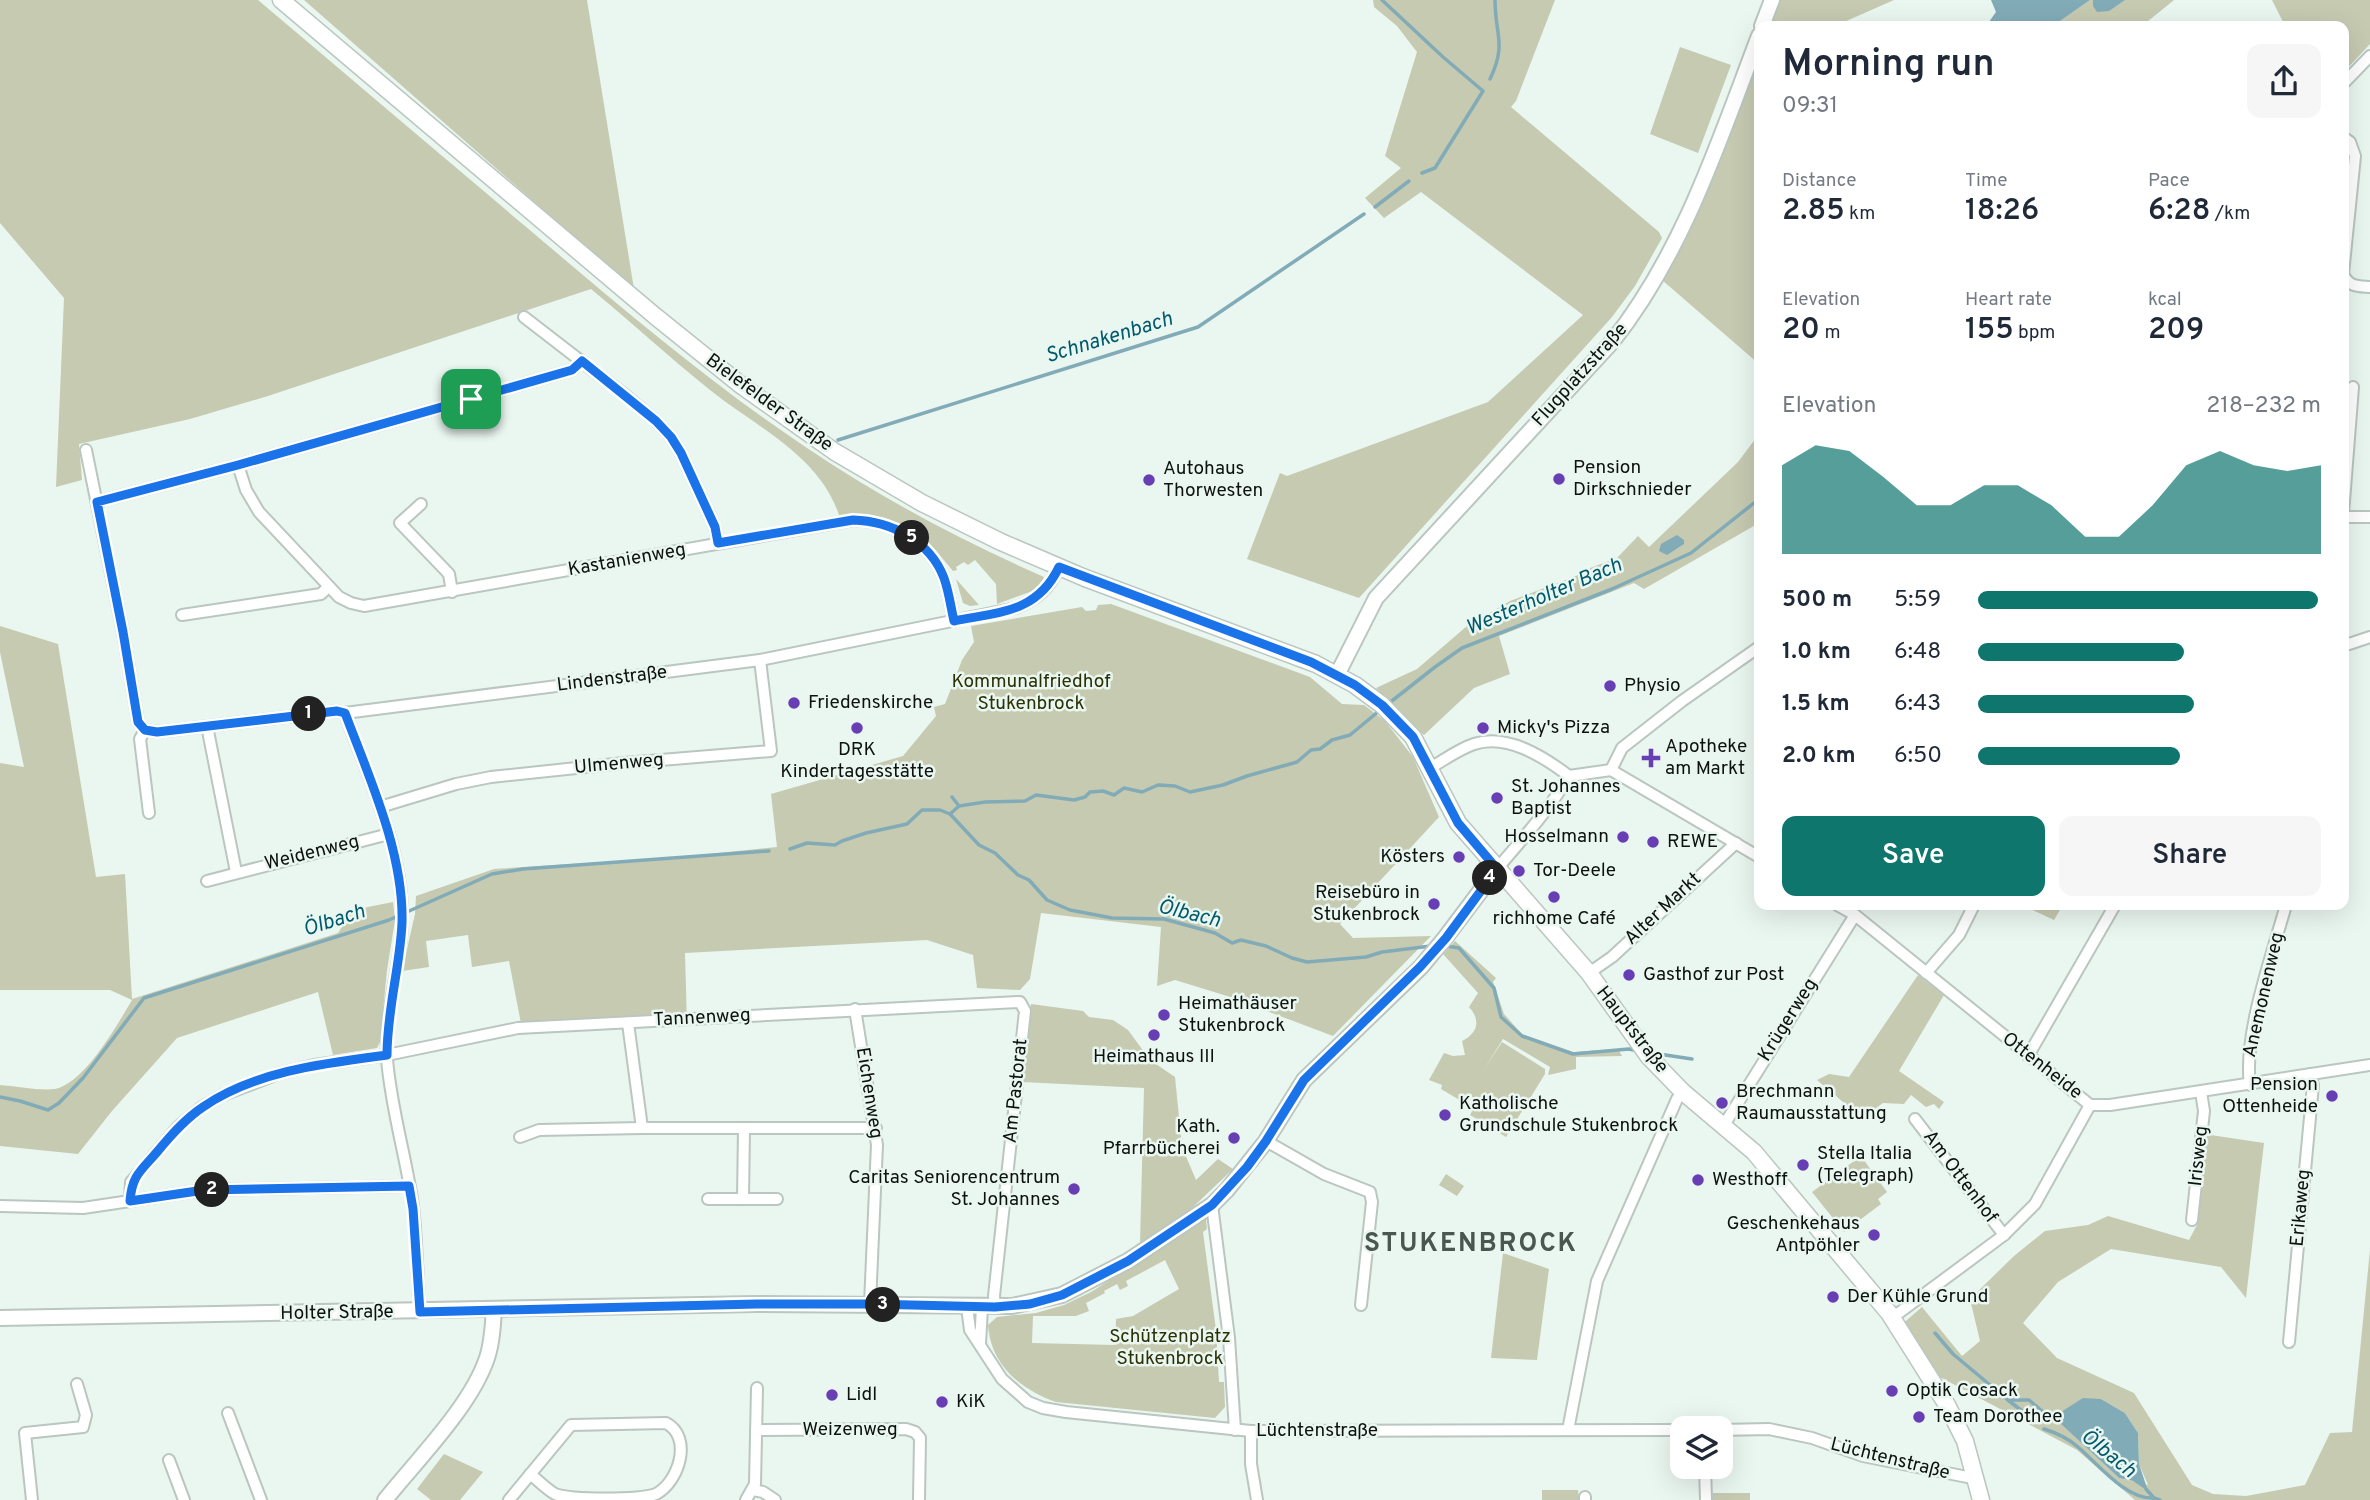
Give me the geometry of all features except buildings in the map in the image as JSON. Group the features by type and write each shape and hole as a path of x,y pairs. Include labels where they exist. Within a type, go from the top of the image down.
{"main road":[{"name":"Bielefelder Straße","path":"281,0 655,316 741,386 835,452 922,503 1001,542 1337,674"},
{"name":"Hauptstraße","path":"1337,674 1371,696 1413,737 1458,823 1589,973 1644,1052 1683,1092 1754,1152 1892,1318 1940,1391 1965,1441 1982,1500"}],"street":[{"path":"1764,21 1772,0"},
{"name":"Flugplatzstraße","path":"1337,674 1376,598 1604,351 1646,295 1678,239 1754,49"},
{"path":"2349,78 2370,56"},
{"path":"2349,141 2355,156 2349,215"},
{"path":"2349,283 2370,287"},
{"path":"524,317 656,421 671,437 715,527 718,543"},
{"path":"97,502 238,465 572,370 582,361"},
{"path":"2349,439 2353,387"},
{"path":"86,450 123,632 138,722 145,730 140,739 149,813"},
{"name":"Kastanienweg","path":"238,465 246,490 259,512 328,587 351,603 364,606 853,520 874,520 902,532 922,545 937,563 945,580 954,621"},
{"path":"421,504 400,523 449,574 452,592"},
{"path":"2349,516 2370,517"},
{"name":"Lindenstraße","path":"145,730 157,732 337,711 345,713 760,660 1016,608 1046,591 1059,567"},
{"path":"182,615 321,594 328,587"},
{"path":"2349,644 2370,637"},
{"path":"1611,770 1622,748 1682,701 1754,651"},
{"name":"Ulmenweg","path":"380,807 456,784 491,777 771,751 760,660"},
{"path":"345,713 389,834 402,903 402,925 387,1031 387,1055 390,1086 413,1209 420,1312"},
{"path":"207,726 236,872"},
{"path":"1430,768 1473,744 1491,741 1530,751 1569,776 1611,770 1754,854"},
{"path":"1497,869 1542,817 1569,776"},
{"name":"Weidenweg","path":"207,881 389,834"},
{"name":"Alter Markt","path":"1589,973 1612,957 1735,843"},
{"name":"Holter Straße","path":"0,1318 870,1304 981,1307 1030,1304 1062,1295 1128,1261 1212,1205 1247,1167 1304,1080 1441,944 1497,869"},
{"name":"Krügerweg","path":"1724,1125 1846,910"},
{"name":"Ottenheide","path":"1848,910 2090,1105 2110,1105 2250,1086 2370,1065"},
{"path":"1926,973 1959,935 1972,910"},
{"path":"2028,1056 2112,910"},
{"name":"Anemonenweg","path":"2250,1086 2247,1066 2262,991 2285,910"},
{"name":"Tannenweg","path":"130,1201 131,1182 178,1127 202,1107 223,1095 278,1074 314,1065 387,1055 519,1028 1020,1002"},
{"name":"Am Pastorat","path":"981,1307 994,1296 1025,1011 1020,1002"},
{"name":"Eichenweg","path":"855,1009 877,1145 870,1304"},
{"path":"628,1023 642,1128"},
{"name":"Erikaweg","path":"2289,1342 2313,1085 2310,1074"},
{"path":"1568,1430 1597,1281 1676,1099 1683,1092"},
{"name":"Irisweg","path":"2192,1220 2204,1111 2201,1092"},
{"name":"Am Ottenhof","path":"1892,1318 2004,1236 2035,1204 2090,1105"},
{"name":"Am Ottenhof","path":"1915,1119 2004,1236"},
{"path":"743,1199 744,1128"},
{"path":"520,1137 539,1130 876,1128"},
{"path":"1266,1141 1324,1174 1370,1192 1373,1202 1361,1305"},
{"path":"0,1206 83,1208 204,1190 409,1186"},
{"path":"708,1199 777,1199"},
{"path":"1212,1205 1229,1338 1236,1430"},
{"name":"Lüchtenstraße","path":"981,1307 970,1330 979,1347 1010,1387 1028,1402 1043,1408 1181,1426 1251,1431 1670,1430"},
{"path":"385,1500 455,1413 478,1379 488,1357 494,1310"},
{"path":"32,1500 25,1433 83,1427 86,1415 77,1384"},
{"path":"746,1500 753,1490 757,1388"},
{"path":"228,1413 261,1500"},
{"path":"509,1500 530,1474 571,1425 666,1423 678,1432 680,1443 677,1470 657,1494 644,1498 570,1499 555,1494 530,1474"},
{"name":"Weizenweg","path":"756,1430 905,1429 915,1432 919,1438 919,1500"},
{"name":"Lüchtenstraße","path":"1733,1430 1769,1429 1812,1438 1864,1456 1977,1479"},
{"path":"1251,1431 1251,1464 1257,1500"},
{"path":"169,1460 184,1500"},
{"path":"1705,1479 1706,1500"},
{"path":"753,1490 763,1492 775,1500"}],"green space":[{"path":"0,0 258,0 594,284 734,396 807,448 893,501 952,534 1044,577 1038,589 997,604 996,584 975,560 968,565 964,562 953,571 929,544 904,526 875,517 839,515 830,494 802,459 710,390 591,289 268,396 190,419 79,444 82,480 56,487 64,298 0,223"},
{"path":"304,0 587,0 634,289"},
{"path":"1373,0 1555,0 1516,101 1511,107 1659,232 1662,238 1635,286 1612,317 1359,598 1247,559 1280,473 1287,476 1488,402 1583,315 1421,192 1384,218 1365,198 1401,168 1385,156 1417,52 1397,26 1374,7"},
{"path":"1780,0 1894,0 1846,21 1772,21"},
{"path":"2090,0 2174,0 2148,21 2060,21"},
{"path":"2272,0 2370,0 2370,44 2349,67 2349,21 2282,21"},
{"path":"1680,47 1731,65 1698,153 1650,134"},
{"path":"1754,68 1754,360 1662,280 1685,241"},
{"path":"1754,441 1754,526 1644,589 1634,583 1499,636 1510,674 1474,688 1424,735 1376,688 1417,669 1467,626 1510,601 1617,558 1638,536 1649,547 1738,462"},
{"path":"956,579 979,605 970,606 963,603"},
{"name":"Kommunalfriedhof Stukenbrock","path":"1111,604 1310,677 1342,704 1364,705 1385,721 1413,757 1439,817 1340,924 1353,938 1431,936 1333,1036 1227,996 1175,980 1157,986 1161,927 1041,913 1030,979 1020,990 977,988 973,955 927,940 685,953 687,1024 523,1034 509,961 472,967 468,935 426,941 429,967 402,971 415,914 416,896 494,869 680,857 777,847 771,794 903,756 936,716 934,707 945,704 962,660 974,642 971,626 1082,607 1086,611 1096,610 1098,605"},
{"path":"0,626 58,644 96,877 125,874 132,999 338,933 353,910 393,902 395,920 380,1042 377,1048 333,1055 318,992 177,1038 78,1154 0,1146 0,1085 55,1089 66,1084 89,1065 132,1000 110,990 0,990 0,763 24,767 0,652"},
{"path":"2033,910 2060,910 2054,920"},
{"path":"1455,941 1496,978 1493,982 1504,1014 1522,1034 1573,1052 1618,1049 1622,1056 1576,1057 1576,1069 1548,1075 1550,1067 1503,1039 1483,1071 1502,1042 1545,1069 1545,1074 1506,1137 1470,1115 1478,1101 1468,1094 1463,1102 1441,1089 1442,1085 1429,1080 1444,1053 1453,1056 1465,1055 1462,1041 1472,1034 1476,1026 1475,1017 1469,1007 1478,993 1443,954"},
{"path":"1918,975 1944,995 1899,1071 1944,1102 1939,1109 1934,1104 1926,1107 1911,1095 1904,1104 1883,1103 1862,1118 1817,1080 1829,1074 1849,1077"},
{"path":"1031,1004 1083,1011 1089,1017 1113,1020 1128,1030 1150,1060 1175,1077 1182,1147 1196,1180 1218,1159 1233,1169 1192,1208 1140,1243 1144,1088 1022,1082"},
{"path":"2204,1134 2264,1143 2246,1298 2221,1267 2111,1249 2058,1282 2023,1323 2057,1358 2134,1393 2192,1485 2213,1494 2246,1496 2305,1485 2330,1433 2352,1432 2370,1250 2370,1500 2135,1500 2077,1450 1938,1376 1900,1326 1922,1307 1962,1356 1980,1341 1970,1299 2014,1256 2045,1231 2088,1225 2108,1216 2189,1240 2198,1223","holes":["2101,1399 2125,1413 2138,1433 2139,1464 2148,1485 2119,1478 2067,1429"]},
{"path":"1861,1156 1887,1192 1878,1199 1881,1204 1844,1232 1812,1192"},
{"path":"1446,1174 1464,1186 1457,1196 1439,1185"},
{"name":"Schützenplatz Stukenbrock","path":"1206,1219 1207,1229 1203,1232 1216,1330 1219,1382 1224,1382 1225,1407 1215,1418 1056,1402 1019,1382 1001,1364 990,1339 988,1325 997,1317 1036,1313 1064,1305 1091,1292","holes":["1165,1260 1179,1289 1133,1316 1116,1319 1115,1345 1032,1343 1033,1316 1076,1316 1089,1311 1086,1303 1117,1284 1120,1290 1128,1286 1126,1281"]},
{"path":"1503,1253 1549,1269 1537,1360 1491,1358"},
{"path":"444,1454 483,1472 460,1500 431,1500 417,1489"},
{"path":"1542,1490 1578,1490 1579,1500 1542,1500"},
{"path":"1713,1493 1750,1493 1750,1500 1713,1500"}],"water":[{"path":"1991,0 2090,0 2060,21 1990,21 1996,12"},
{"path":"2093,0 2125,0 2109,11 2097,12"},
{"path":"1677,535 1684,540 1684,544 1667,555 1659,551 1661,544"},
{"path":"2083,1398 2101,1399 2125,1413 2138,1433 2139,1464 2148,1491 2133,1481 2119,1478 2059,1422 2061,1412"}],"waterway":[{"path":"1382,0 1483,91 1435,168 1422,173"},
{"name":"Schnakenbach","path":"1490,79 1499,48 1495,0"},
{"name":"Schnakenbach","path":"1375,207 1409,181"},
{"name":"Schnakenbach","path":"838,440 1198,327 1364,214"},
{"name":"Westerholter Bach","path":"1388,704 1462,648 1612,589 1691,553 1754,503"},
{"name":"Westerholter Bach","path":"950,814 959,806 1025,801 1036,795 1074,800 1085,797 1090,792 1103,791 1114,795 1124,788 1142,792 1158,785 1175,786 1190,792 1223,785 1297,762 1311,750 1320,749 1332,740 1350,735 1379,711"},
{"name":"Schnakenbach","path":"952,797 959,806"},
{"name":"Ölbach","path":"790,849 807,843 835,845 866,833 907,824 922,810 940,810 950,814 979,845 995,853 1018,875 1029,880 1047,900 1070,910 1112,918 1164,919 1215,933 1232,943 1241,940 1266,946 1307,962 1366,957 1382,952 1431,946"},
{"name":"Ölbach","path":"0,1097 48,1110 59,1103 83,1078 144,998 389,920 492,874 523,869 769,851"},
{"name":"Ölbach","path":"1446,946 1459,948 1494,988 1501,1017 1522,1036 1573,1054 1629,1049 1638,1051"},
{"name":"Ölbach","path":"1652,1053 1692,1059"},
{"name":"Ölbach","path":"1935,1333 1953,1354 2008,1400 2029,1400 2050,1418"},
{"name":"Ölbach","path":"2008,1400 2031,1418"},
{"name":"Ölbach","path":"2044,1429 2074,1444 2123,1487 2143,1497 2154,1498"},
{"name":"Ölbach","path":"2146,1489 2154,1498 2160,1500"}],"place":[{"name":"Pension Dirkschnieder","path":"1559,479"},
{"name":"Autohaus Thorwesten","path":"1149,480"},
{"name":"Physio","path":"1610,686"},
{"name":"Friedenskirche","path":"794,703"},
{"name":"DRK Kindertagesstätte","path":"857,728"},
{"name":"Micky's Pizza","path":"1483,728"},
{"name":"Apotheke am Markt","path":"1651,758"},
{"name":"St. Johannes Baptist","path":"1497,798"},
{"name":"Hosselmann","path":"1623,837"},
{"name":"REWE","path":"1653,842"},
{"name":"Kösters","path":"1459,857"},
{"name":"Tor-Deele","path":"1519,871"},
{"name":"richhome Café","path":"1554,897"},
{"name":"Reisebüro in Stukenbrock","path":"1434,904"},
{"name":"Gasthof zur Post","path":"1629,975"},
{"name":"Heimathäuser Stukenbrock","path":"1164,1015"},
{"name":"Heimathaus III","path":"1154,1035"},
{"name":"Pension Ottenheide","path":"2332,1096"},
{"name":"Brechmann Raumausstattung","path":"1722,1103"},
{"name":"Katholische Grundschule Stukenbrock","path":"1445,1115"},
{"name":"Kath. Pfarrbücherei","path":"1234,1138"},
{"name":"Stella Italia (Telegraph)","path":"1803,1165"},
{"name":"Westhoff","path":"1698,1180"},
{"name":"Caritas Seniorencentrum St. Johannes","path":"1074,1189"},
{"name":"Geschenkehaus Antpöhler","path":"1874,1235"},
{"name":"Der Kühle Grund","path":"1833,1297"},
{"name":"Optik Cosack","path":"1892,1391"},
{"name":"Lidl","path":"832,1395"},
{"name":"KiK","path":"942,1402"},
{"name":"Team Dorothee","path":"1919,1417"}],"district":[{"name":"STUKENBROCK","path":"1471,1244"}],"route":[{"path":"582,361 656,421 671,437 715,527 718,543 853,520 874,520 902,532 922,545 937,563 945,580 954,621 1016,608 1032,601 1046,591 1059,567 1311,662 1337,674 1371,696 1404,726 1419,747 1458,823 1497,869 1446,938 1420,967 1304,1080 1247,1167 1212,1205 1128,1261 1062,1295 1030,1304 967,1307 757,1304 420,1312 409,1186 204,1190 130,1201 131,1182 178,1127 202,1107 223,1095 278,1074 314,1065 387,1055 387,1031 402,925 402,903 389,834 345,713 337,711 157,732 145,730 138,722 97,502 471,399 572,370 582,361"}]}
